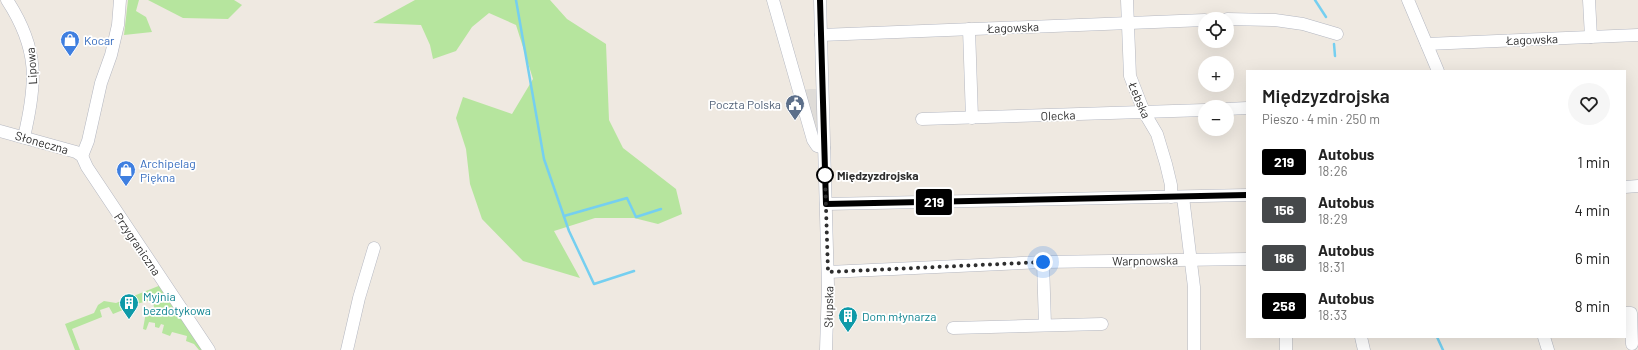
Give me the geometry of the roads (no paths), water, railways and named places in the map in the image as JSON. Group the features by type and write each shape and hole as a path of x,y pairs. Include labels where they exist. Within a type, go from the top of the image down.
{"street":[{"name":"Lipowa","path":"7,0 23,26 29,41 32,62 32,96 24,137"},
{"path":"82,156 88,141 101,83 111,55 118,25 120,0"},
{"path":"773,0 813,140 817,146 824,148"},
{"name":"Słupska","path":"820,0 828,272 826,350"},
{"name":"Łebska","path":"1127,0 1130,76 1144,112 1157,134 1171,185 1177,197 1190,259 1194,287 1194,350"},
{"path":"1408,0 1438,70"},
{"path":"1589,0 1591,38"},
{"path":"1234,19 1254,19 1303,24 1337,34"},
{"name":"Łagowska","path":"821,35 1198,20"},
{"path":"969,29 972,118"},
{"name":"Łagowska","path":"1427,44 1638,35"},
{"path":"1234,109 1246,108"},
{"name":"Olecka","path":"922,119 1198,110"},
{"name":"Słoneczna","path":"0,131 69,150 82,156 87,167 108,198"},
{"path":"1626,186 1638,186"},
{"path":"826,204 1246,195"},
{"name":"Przygraniczna","path":"108,198 209,350"},
{"path":"347,350 359,298 374,248"},
{"name":"Warpnowska","path":"828,272 1043,262 1246,259"},
{"path":"1043,262 1045,325"},
{"path":"1626,313 1631,313 1632,344"},
{"path":"953,328 1102,324"},
{"path":"1286,338 1286,350"},
{"path":"1361,338 1364,350"},
{"path":"1544,338 1548,350"}],"waterway":[{"path":"516,0 544,159 569,231 594,284 634,271"},
{"path":"1315,0 1326,17"},
{"path":"1334,44 1335,56"},
{"path":"564,216 627,198 636,217 661,209"},
{"path":"1437,338 1443,350"}],"place":[{"name":"Kocar","path":"70,57"},
{"name":"Poczta Polska","path":"795,121"},
{"name":"Międzyzdrojska","path":"825,175"},
{"name":"Archipelag Piękna","path":"126,187"},
{"name":"Myjnia bezdotykowa","path":"129,320"},
{"name":"Dom młynarza","path":"848,333"}]}
